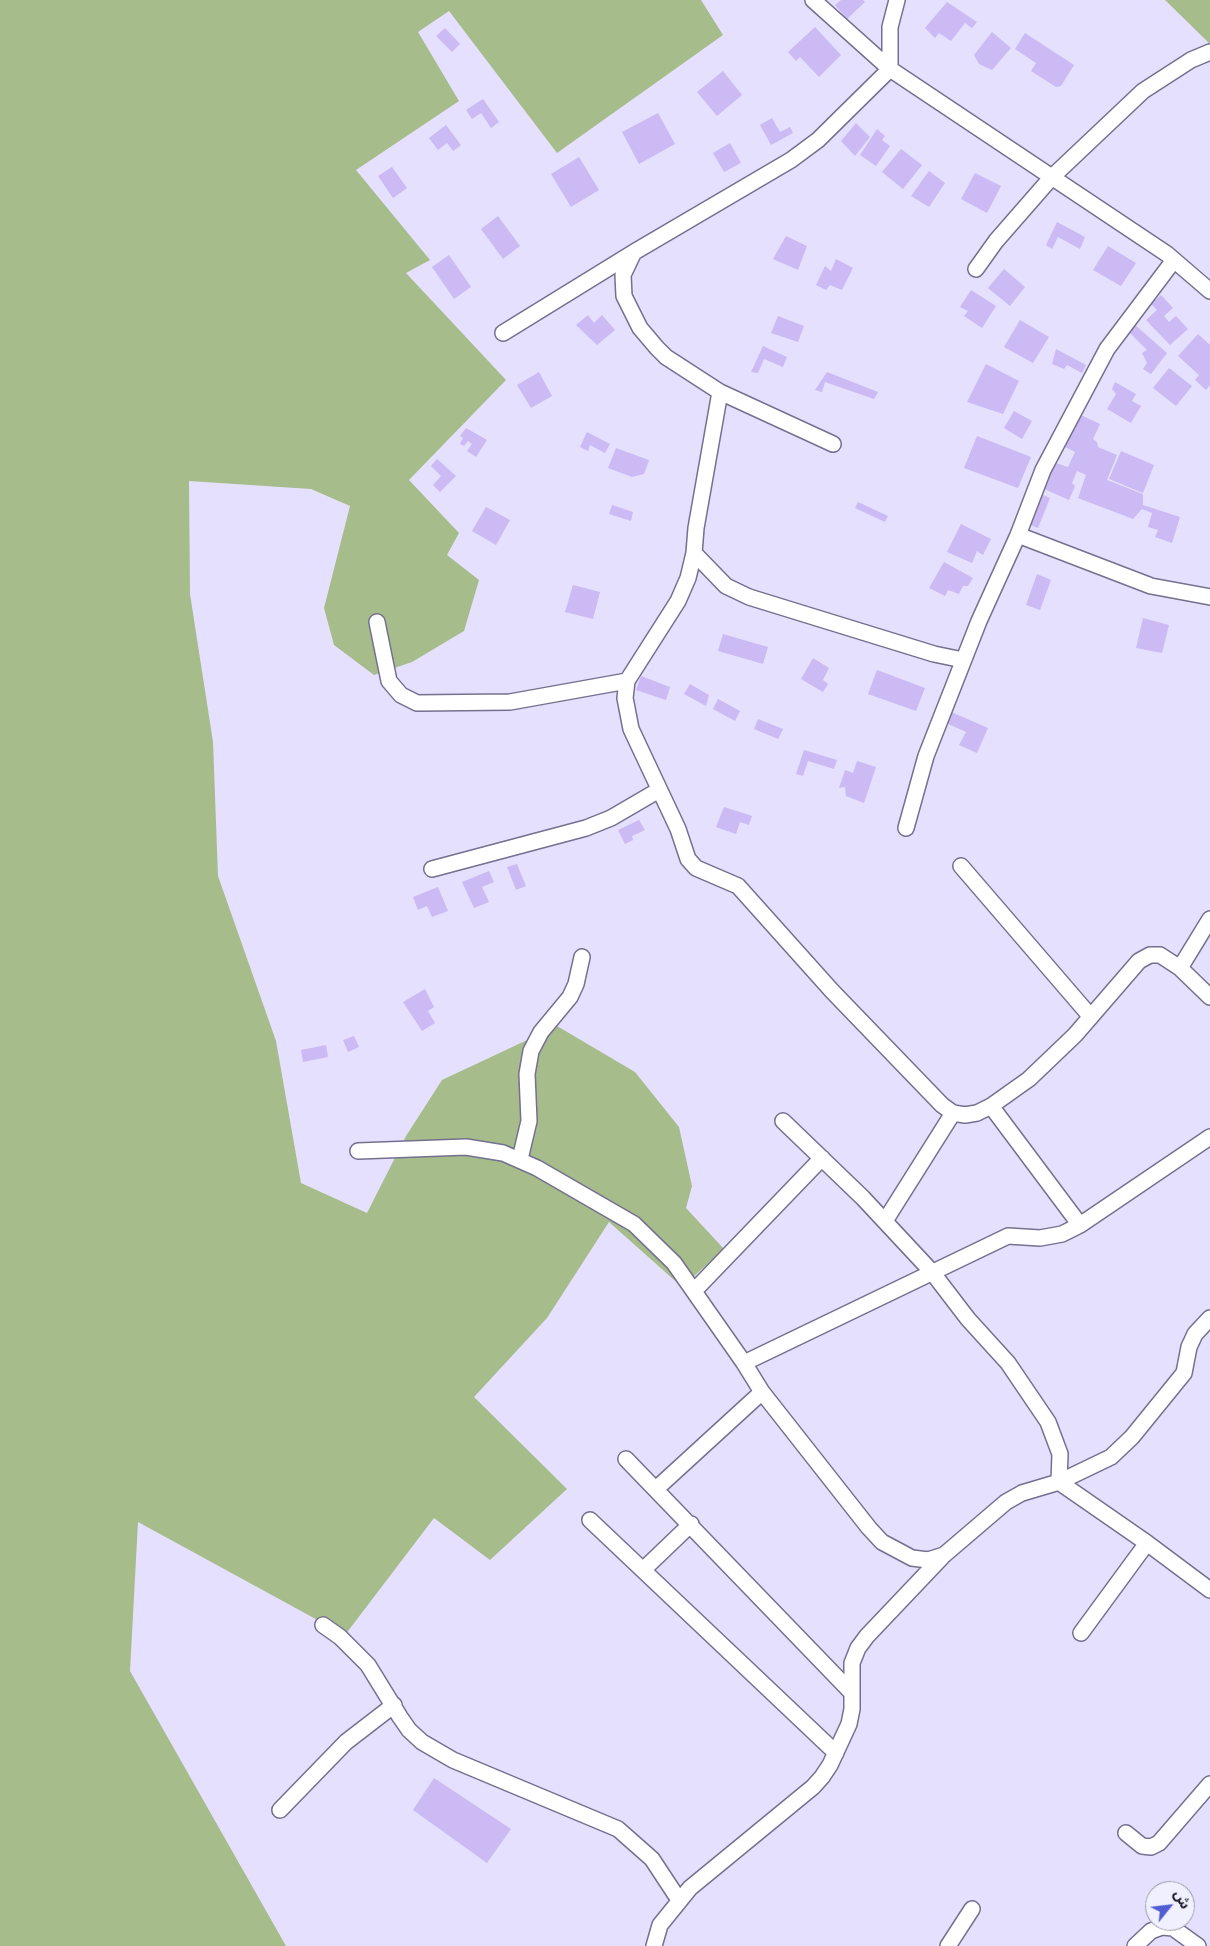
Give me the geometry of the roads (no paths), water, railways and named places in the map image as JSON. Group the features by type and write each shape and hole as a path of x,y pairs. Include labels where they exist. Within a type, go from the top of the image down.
{"street":[{"path":"814,0 890,69 1174,260 1210,291"},
{"path":"503,333 806,150 830,130 890,69 890,27 898,0"},
{"path":"976,269 996,242 1051,178 1143,91 1191,60 1210,52"},
{"path":"636,251 626,266 622,285 634,317 648,339 666,357 720,392 833,444"},
{"path":"906,828 926,756 963,660 1018,535 1043,470 1107,350 1174,260"},
{"path":"720,392 696,528 694,554 688,578 678,602 627,681 626,698 631,729 678,829 688,859 696,868 723,877 738,886 832,991 942,1105 953,1114 977,1113 991,1106 1036,1074 1091,1017 1139,961 1150,956 1160,955 1180,968 1210,997"},
{"path":"1018,535 1151,586 1210,597"},
{"path":"694,554 726,586 748,597 934,654 963,660"},
{"path":"377,622 389,681 400,695 417,703 510,702 627,681"},
{"path":"432,869 586,828 611,818 659,790"},
{"path":"961,866 1091,1017"},
{"path":"1180,968 1210,919"},
{"path":"520,1159 529,1121 527,1074 531,1051 540,1032 570,997 576,984 582,957"},
{"path":"991,1106 1080,1225"},
{"path":"885,1222 953,1114"},
{"path":"783,1121 822,1158 932,1272 968,1318 1008,1363 1048,1422 1060,1454 1058,1482"},
{"path":"744,1363 1008,1236 1052,1237 1062,1234 1080,1225 1210,1136"},
{"path":"358,1150 466,1146 503,1153 520,1159 634,1224 662,1249 694,1291 762,1392 882,1542 912,1558 928,1560 944,1555"},
{"path":"694,1291 822,1158"},
{"path":"654,1946 660,1924 690,1888 813,1787 830,1765 849,1724 852,1662 858,1648 867,1636 944,1555 1006,1502 1022,1493 1058,1482 1111,1457 1132,1437 1184,1373 1189,1347 1195,1334 1210,1318"},
{"path":"656,1489 762,1392"},
{"path":"626,1459 691,1524 852,1693"},
{"path":"1058,1482 1147,1542 1210,1590"},
{"path":"590,1520 836,1753"},
{"path":"643,1570 691,1524"},
{"path":"1081,1633 1147,1542"},
{"path":"323,1625 340,1637 362,1658 409,1730 437,1752 618,1829 652,1858 679,1900"},
{"path":"280,1810 346,1742 394,1705"},
{"path":"1126,1833 1142,1846 1151,1847 1159,1843 1210,1784"},
{"path":"948,1946 972,1910"},
{"path":"1135,1946 1151,1931 1162,1927 1173,1928 1198,1946"}]}
